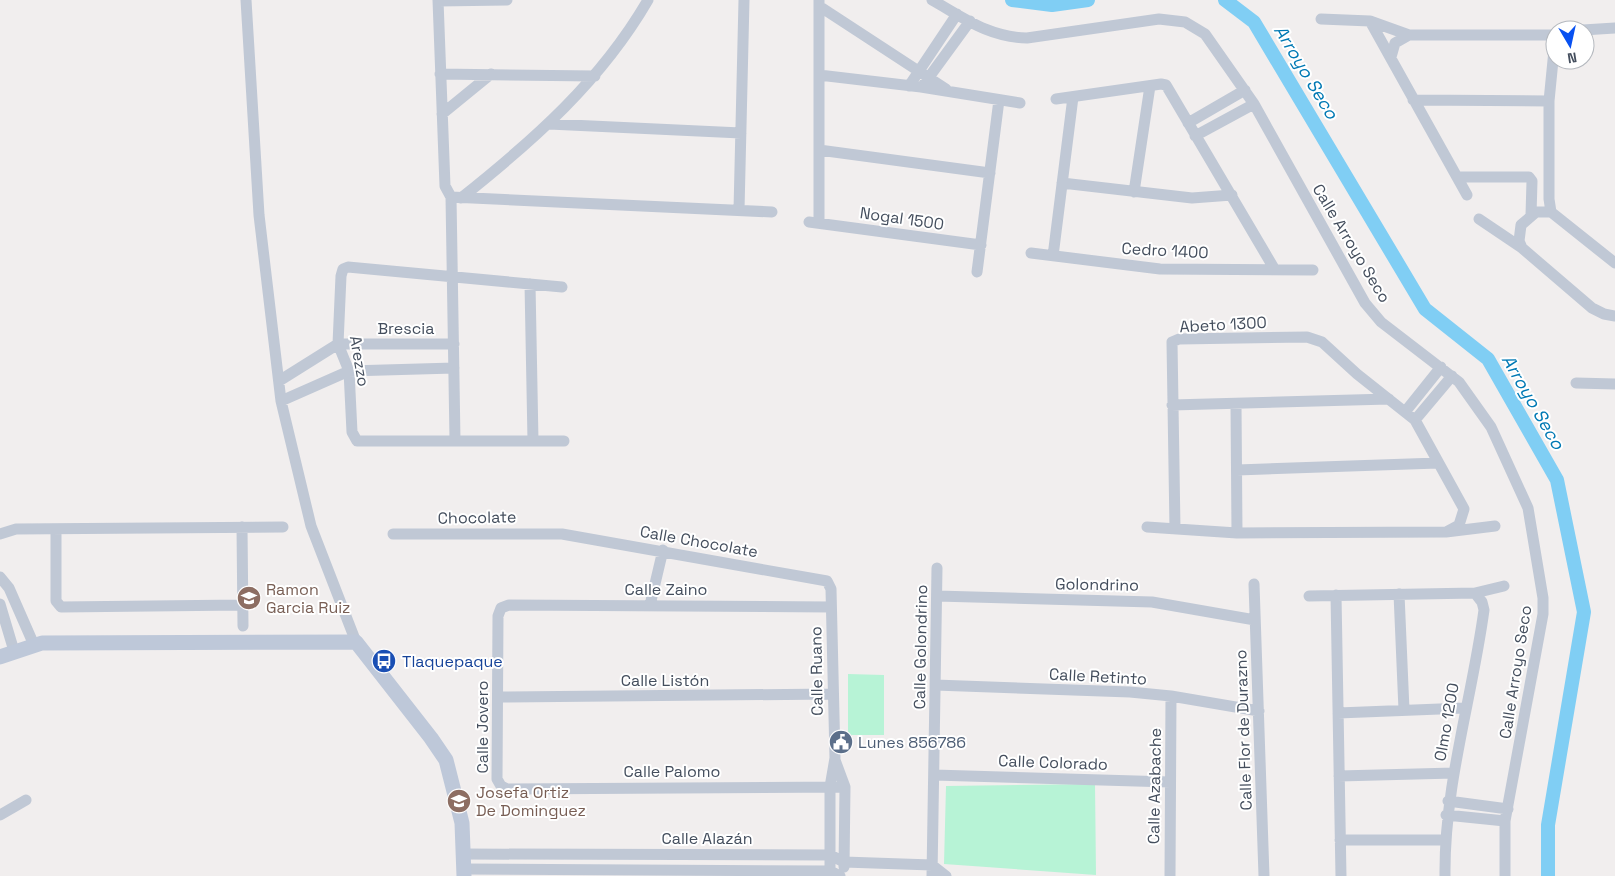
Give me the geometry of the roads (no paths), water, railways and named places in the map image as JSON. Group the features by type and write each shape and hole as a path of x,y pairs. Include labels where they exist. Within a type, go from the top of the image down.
{"street":[{"path":"246,0 260,215 281,401 311,526 356,642 446,760 462,822 464,866"},
{"path":"455,440 453,275 456,198 445,186 438,0 507,0"},
{"path":"456,198 549,124 596,76 631,30 648,0"},
{"path":"739,210 744,0"},
{"path":"922,79 970,21 932,0"},
{"name":"Nogal 1500","path":"819,3 819,150 814,223 981,244"},
{"name":"Nogal 1500","path":"819,3 922,79 949,92 1020,103"},
{"path":"922,79 957,14"},
{"name":"Calle Arroyo Seco","path":"970,21 992,34 1027,38 1159,19 1185,22 1205,34 1254,104 1365,303 1381,322 1452,376 1476,404 1491,427 1524,499 1535,540 1543,598 1542,631 1505,821 1505,876"},
{"path":"1321,19 1370,21 1408,35 1545,35"},
{"path":"1370,21 1467,195"},
{"path":"1595,29 1615,28"},
{"path":"1390,57 1395,42 1408,35"},
{"path":"1552,70 1549,101 1549,199 1551,212 1611,259 1615,246"},
{"path":"440,74 596,76"},
{"path":"442,114 491,74"},
{"name":"Nogal 1500","path":"819,75 909,86 922,79"},
{"path":"1056,99 1166,85 1276,270"},
{"path":"1134,192 1150,86"},
{"path":"1188,123 1245,90"},
{"path":"1053,256 1073,97"},
{"path":"977,272 999,100"},
{"path":"1413,100 1549,101"},
{"path":"1196,136 1254,104"},
{"path":"549,124 741,133"},
{"path":"819,150 990,173"},
{"path":"1457,177 1529,177 1532,181 1531,215"},
{"path":"1062,183 1192,198 1232,195"},
{"path":"456,198 772,212"},
{"path":"1522,248 1519,241 1521,225 1531,215 1551,212"},
{"path":"1479,219 1522,248 1592,308 1604,314 1615,316"},
{"name":"Cedro 1400","path":"1032,253 1160,269 1312,270"},
{"name":"Arezzo","path":"562,287 354,266 342,269 338,344 348,371 352,432 356,441 564,441"},
{"path":"530,284 533,441"},
{"name":"Abeto 1300","path":"1175,529 1170,348 1172,342 1179,339 1315,338 1415,420 1464,509 1459,525 1446,532"},
{"path":"279,380 338,344"},
{"name":"Brescia","path":"338,344 454,344"},
{"path":"1405,412 1441,367"},
{"path":"281,401 348,371 454,368"},
{"path":"1415,420 1452,376"},
{"path":"1576,383 1615,384"},
{"path":"1172,405 1389,399"},
{"path":"1236,404 1237,533"},
{"path":"1237,470 1438,463"},
{"path":"0,534 16,529 283,526"},
{"path":"1147,527 1237,533 1446,532 1495,526"},
{"path":"242,527 243,626"},
{"path":"56,529 56,600 61,607 242,605"},
{"name":"Chocolate","path":"393,534 562,534"},
{"name":"Calle Chocolate","path":"562,534 663,550 824,580 829,583"},
{"path":"650,605 663,550"},
{"name":"Calle Golondrino","path":"932,871 938,568"},
{"path":"0,577 9,588 34,645"},
{"name":"Calle Ruano","path":"829,583 835,758 830,787 830,855 833,874"},
{"name":"Calle Flor de Durazno","path":"1254,584 1264,876"},
{"path":"1308,596 1475,593 1504,586"},
{"name":"Olmo 1200","path":"1446,815 1484,610 1482,602 1475,593"},
{"path":"1399,594 1404,710"},
{"path":"1336,595 1341,876"},
{"name":"Golondrino","path":"937,596 1152,602 1256,620"},
{"path":"0,604 14,651"},
{"name":"Calle Zaino","path":"501,608 509,605 831,607"},
{"name":"Calle Jovero","path":"500,786 497,779 498,616 501,608"},
{"path":"0,657 34,645 356,642"},
{"name":"Calle Retinto","path":"935,685 1171,696 1258,711"},
{"name":"Calle Listón","path":"498,697 833,694"},
{"name":"Calle Azabache","path":"1170,876 1171,696"},
{"path":"1338,713 1465,708"},
{"name":"Calle Ruano","path":"835,758 845,787 844,876"},
{"path":"1339,776 1454,773"},
{"name":"Calle Colorado","path":"934,775 1170,782"},
{"name":"Calle Palomo","path":"500,786 507,789 845,787"},
{"path":"0,815 26,800"},
{"path":"1448,801 1508,809"},
{"path":"1445,876 1444,840 1446,815 1505,821"},
{"path":"1340,840 1444,840"},
{"name":"Calle Alazán","path":"464,866 830,855 844,862 932,871"},
{"name":"Calle Alazán","path":"464,866 833,874"},
{"path":"932,871 946,876"}],"waterway":[{"name":"Arroyo Seco","path":"1012,0 1052,5 1088,0"},
{"name":"Arroyo Seco","path":"1225,0 1254,22 1425,309 1488,359 1557,480 1584,612 1548,825 1548,876"}],"place":[{"name":"Ramon Garcia Ruiz","path":"249,598"},
{"name":"Tlaquepaque","path":"384,661"},
{"name":"Lunes 856786","path":"841,742"},
{"name":"Josefa Ortiz De Dominguez","path":"459,801"}]}
